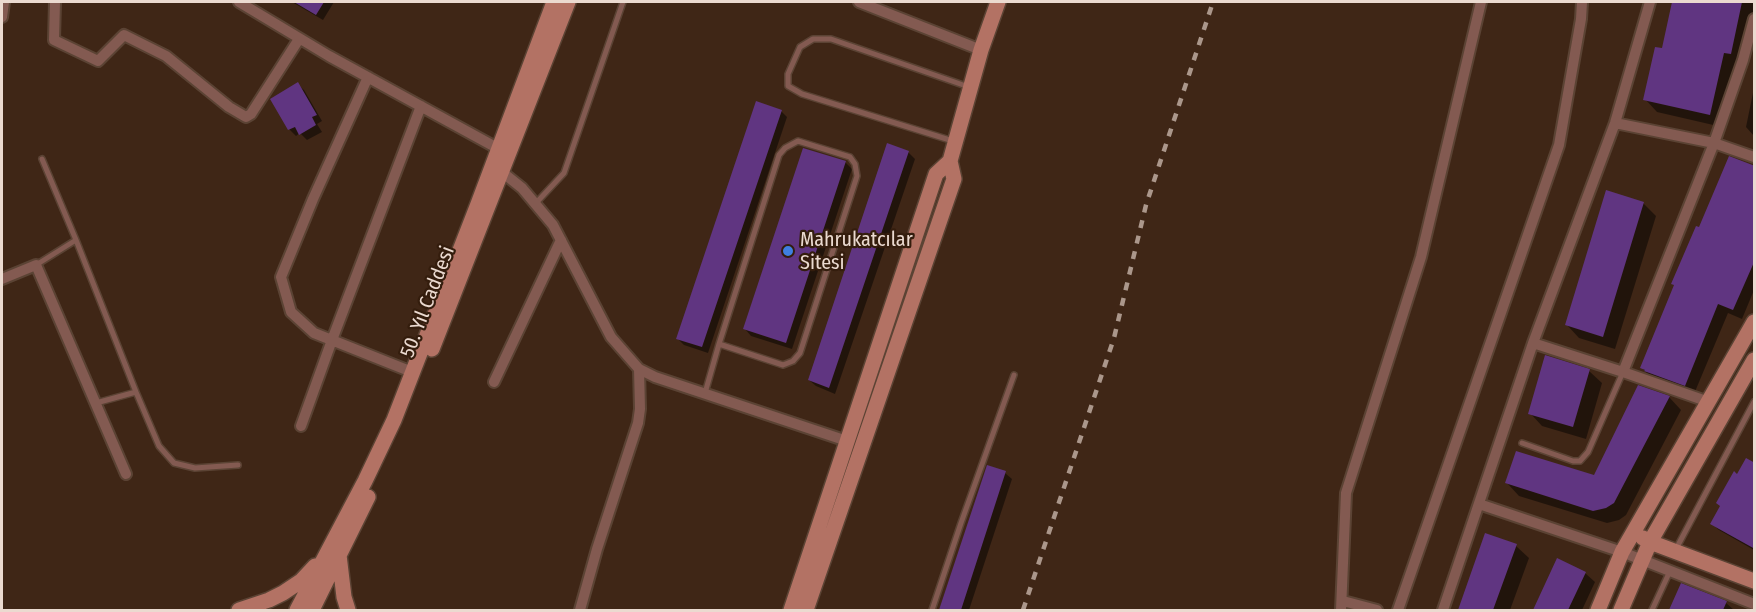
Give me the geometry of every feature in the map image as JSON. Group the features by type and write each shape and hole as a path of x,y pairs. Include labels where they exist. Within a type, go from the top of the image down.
{"street":[{"path":"2,16 4,2"},
{"path":"55,2 54,40 99,61 124,35 166,56 246,117 251,114 298,39"},
{"path":"239,2 298,39 499,149"},
{"name":"50. Yıl Caddesi","path":"544,2 545,25"},
{"name":"50. Yıl Caddesi","path":"312,610 333,554 386,439 554,2"},
{"name":"50. Yıl Caddesi","path":"297,610 333,554 403,425 568,2"},
{"path":"859,2 981,50"},
{"path":"806,610 954,179 950,161 981,50 998,2"},
{"path":"1377,610 1342,606 1346,493 1420,257 1481,2"},
{"path":"1398,610 1559,146 1582,2"},
{"path":"1581,19 1591,2"},
{"path":"1443,610 1533,343 1615,123 1650,2"},
{"path":"1623,372 1714,143 1755,19"},
{"path":"368,77 281,277 291,312 314,333 412,372"},
{"path":"301,426 421,106"},
{"path":"1615,123 1714,143 1755,157"},
{"path":"791,610 936,174 950,161"},
{"path":"502,172 522,188 553,225 611,337 639,369 655,377 847,441"},
{"path":"494,382 561,240"},
{"path":"2,279 36,265 126,474"},
{"path":"1598,610 1622,552 1755,322"},
{"path":"1533,343 1709,402"},
{"path":"1620,610 1650,542 1755,360"},
{"path":"580,610 597,549 638,423 639,369"},
{"path":"1479,504 1622,552 1755,604"},
{"path":"1634,532 1650,542 1755,581"},
{"path":"239,610 269,600 291,587 333,554 348,610"}],"lane":[{"path":"536,203 564,173 623,2"},
{"path":"955,141 801,94 788,86 788,74 800,47 813,39 831,39 970,88"},
{"path":"705,393 719,344 779,155 785,148 798,141 850,157 855,164 857,176 800,353 793,361 783,365 719,344"},
{"path":"42,159 159,446 174,463 195,468 238,465"},
{"path":"36,265 76,240"},
{"path":"1522,443 1573,461 1580,460 1588,452 1623,372"},
{"path":"932,610 1014,375"},
{"path":"96,403 136,392"},
{"path":"1675,551 1755,402"},
{"path":"1652,610 1670,571"}],"building":[{"path":"294,2 324,2 316,15"},
{"path":"1672,2 1742,2 1731,54 1724,53 1710,115 1643,100 1655,47 1662,48"},
{"path":"298,82 317,115 312,117 316,125 299,135 295,127 288,130 270,99"},
{"path":"756,101 782,110 702,347 676,339"},
{"path":"887,143 909,151 829,388 808,380"},
{"path":"803,148 846,161 786,343 743,329"},
{"path":"1729,156 1755,166 1755,260 1733,310 1718,304 1685,386 1640,368 1674,285 1671,284 1696,226 1699,227"},
{"path":"1606,190 1644,202 1603,337 1565,325"},
{"path":"1545,355 1590,369 1573,427 1528,414"},
{"path":"1638,385 1670,396 1614,503 1606,508 1593,511 1505,483 1516,451 1594,475"},
{"path":"1746,458 1755,463 1755,549 1710,524 1720,506 1716,503 1734,471 1737,474"},
{"path":"987,465 1006,471 961,610 939,610"},
{"path":"1485,533 1517,544 1493,610 1458,610"},
{"path":"1557,558 1586,572 1568,610 1533,610"},
{"path":"1681,583 1727,601 1723,610 1669,610"}],"railway":[{"path":"1023,610 1114,338 1146,205 1213,2"}],"place":[{"name":"Mahrukatcılar Sitesi","path":"788,251"}]}
